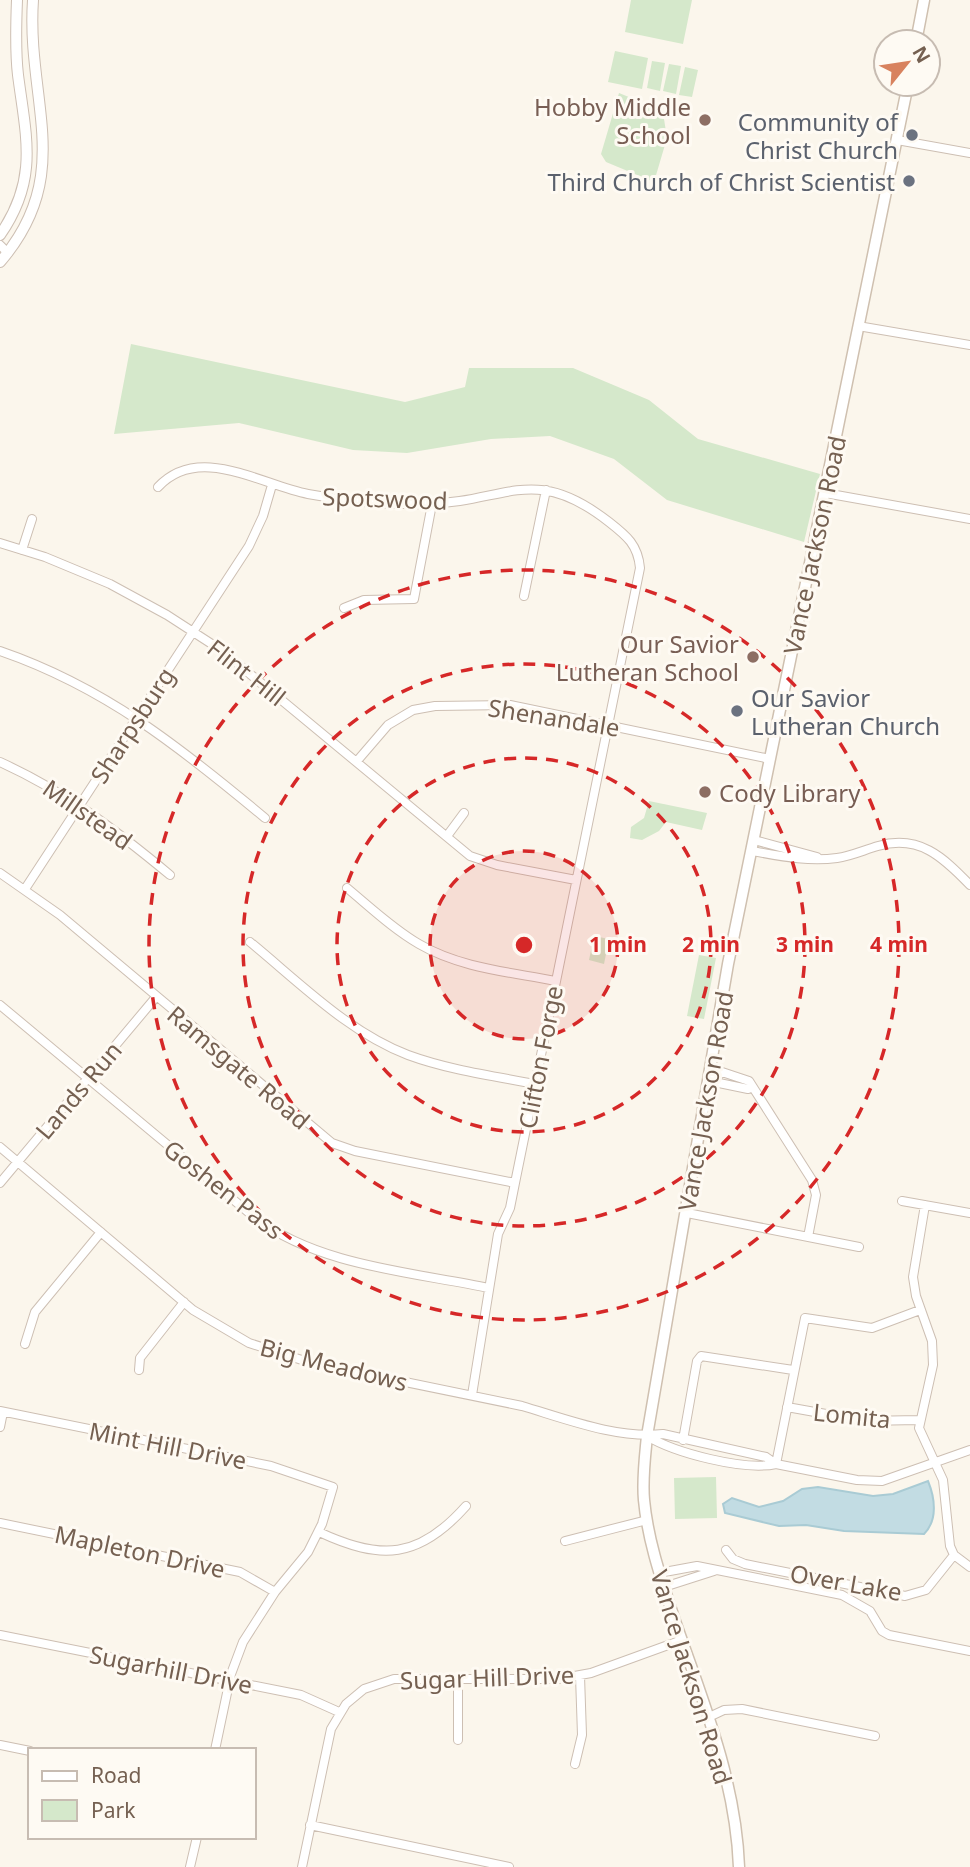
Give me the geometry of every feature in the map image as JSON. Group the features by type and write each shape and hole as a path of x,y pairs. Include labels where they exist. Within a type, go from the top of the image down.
{"main road":[{"path":"919,28 924,0"},
{"name":"Vance Jackson Road","path":"739,1867 732,1806 709,1717 659,1573 647,1520 643,1482 647,1436 687,1213 716,1078 728,964 905,98"}],"street":[{"path":"0,235 20,198 29,154 18,73 17,0"},
{"path":"0,262 4,249 32,216 43,174 44,143 30,36 33,0"},
{"path":"897,140 970,153"},
{"path":"858,326 970,345"},
{"name":"Spotswood","path":"158,487 172,476 205,467 229,470 309,495 351,500 432,504 517,489 546,489 583,502 626,535 639,553"},
{"name":"Sharpsburg","path":"25,889 249,547 272,485"},
{"path":"524,596 546,489"},
{"path":"825,494 970,519"},
{"path":"344,608 364,600 414,599 432,504"},
{"path":"22,550 32,519"},
{"name":"Flint Hill","path":"0,543 110,584 193,631 250,671 470,856 576,880"},
{"name":"Clifton Forge","path":"472,1395 498,1234 510,1208 515,1184 640,568 639,553"},
{"path":"0,651 80,684 137,717 180,747 265,818"},
{"name":"Shenandale","path":"357,761 393,720 428,706 510,705 770,759"},
{"name":"Millstead","path":"0,762 38,779 80,805 170,875"},
{"path":"446,836 464,813"},
{"path":"753,845 807,860 817,857 845,857 894,843 919,844 949,863 970,885"},
{"name":"Ramsgate Road","path":"0,873 25,889 332,1143 355,1151 515,1184"},
{"path":"347,888 405,935 438,954 473,965 555,981"},
{"path":"250,942 331,1009 380,1042 435,1064 535,1084"},
{"name":"Lands Run","path":"0,1183 156,997"},
{"name":"Goshen Pass","path":"0,1005 254,1217 286,1239 329,1255 489,1288"},
{"path":"753,1087 736,1086 731,1091 721,1089 716,1078 722,1072 749,1081 753,1087 812,1180 816,1195 808,1237"},
{"name":"Big Meadows","path":"0,1147 184,1302 220,1328 278,1354 472,1395 556,1418 647,1436 663,1434 766,1457 776,1464"},
{"path":"902,1201 970,1213"},
{"path":"925,1205 913,1277 933,1350 930,1382 918,1420 945,1490 947,1538 954,1555 970,1567"},
{"path":"687,1213 859,1247"},
{"path":"25,1344 35,1312 101,1232"},
{"path":"139,1370 140,1358 184,1302"},
{"path":"776,1464 804,1318 872,1328 920,1310"},
{"name":"Lomita","path":"683,1440 697,1361 701,1356 793,1370"},
{"name":"Lomita","path":"787,1407 865,1421 918,1420"},
{"path":"0,1427 2,1412"},
{"name":"Mint Hill Drive","path":"2,1412 271,1466 333,1488 319,1532"},
{"name":"Big Meadows","path":"647,1436 662,1445 694,1454 764,1466 776,1464 874,1482 898,1478 970,1450"},
{"path":"215,1748 229,1681 243,1642 319,1532 366,1550 408,1549 437,1535 466,1506"},
{"path":"565,1541 647,1520"},
{"name":"Mapleton Drive","path":"0,1522 240,1572 275,1592"},
{"name":"Over Lake","path":"726,1550 733,1559 745,1564 905,1596 926,1590 954,1555"},
{"path":"690,1565 694,1577"},
{"path":"659,1573 690,1565 848,1597 870,1611 882,1631 889,1635 970,1651"},
{"path":"664,1587 714,1571"},
{"name":"Sugarhill Drive","path":"0,1635 312,1698 339,1712"},
{"name":"Sugar Hill Drive","path":"339,1712 358,1693 379,1682 394,1679 539,1681 580,1676 682,1640"},
{"path":"575,1764 582,1735 580,1676"},
{"path":"458,1680 458,1740"},
{"path":"709,1717 724,1710 742,1709 875,1736"},
{"path":"302,1867 327,1740 339,1712"},
{"path":"0,1745 28,1751"},
{"path":"310,1825 509,1867"},
{"path":"190,1867 197,1839"}],"green space":[{"path":"631,0 692,0 683,44 625,32"},
{"path":"615,51 648,58 642,89 608,82"},
{"path":"652,61 665,63 660,91 647,88"},
{"path":"669,64 681,66 676,94 663,91"},
{"path":"685,67 698,70 692,97 679,95"},
{"path":"619,93 646,104 664,119 667,138 654,182 606,162 601,154"},
{"path":"131,344 405,402 465,387 469,368 573,368 649,400 698,439 820,474 804,542 667,500 614,459 550,436 491,439 407,453 353,450 239,423 114,434"},
{"path":"649,801 707,813 702,830 666,822 659,831 642,840 630,838 631,827 644,818"},
{"path":"594,936 609,939 604,964 589,960"},
{"path":"699,955 716,958 704,1019 687,1016"},
{"path":"716,1477 717,1518 675,1519 674,1478"}],"water":[{"path":"928,1481 934,1509 932,1522 924,1534 844,1531 806,1525 779,1526 725,1513 723,1504 732,1498 759,1507 783,1501 802,1489 818,1487 873,1496 893,1494"}],"place":[{"name":"Hobby Middle School","path":"705,120"},
{"name":"Community of Christ Church","path":"912,135"},
{"name":"Third Church of Christ Scientist","path":"909,181"},
{"name":"Our Savior Lutheran School","path":"753,657"},
{"name":"Our Savior Lutheran Church","path":"737,711"},
{"name":"Cody Library","path":"705,792"}]}
